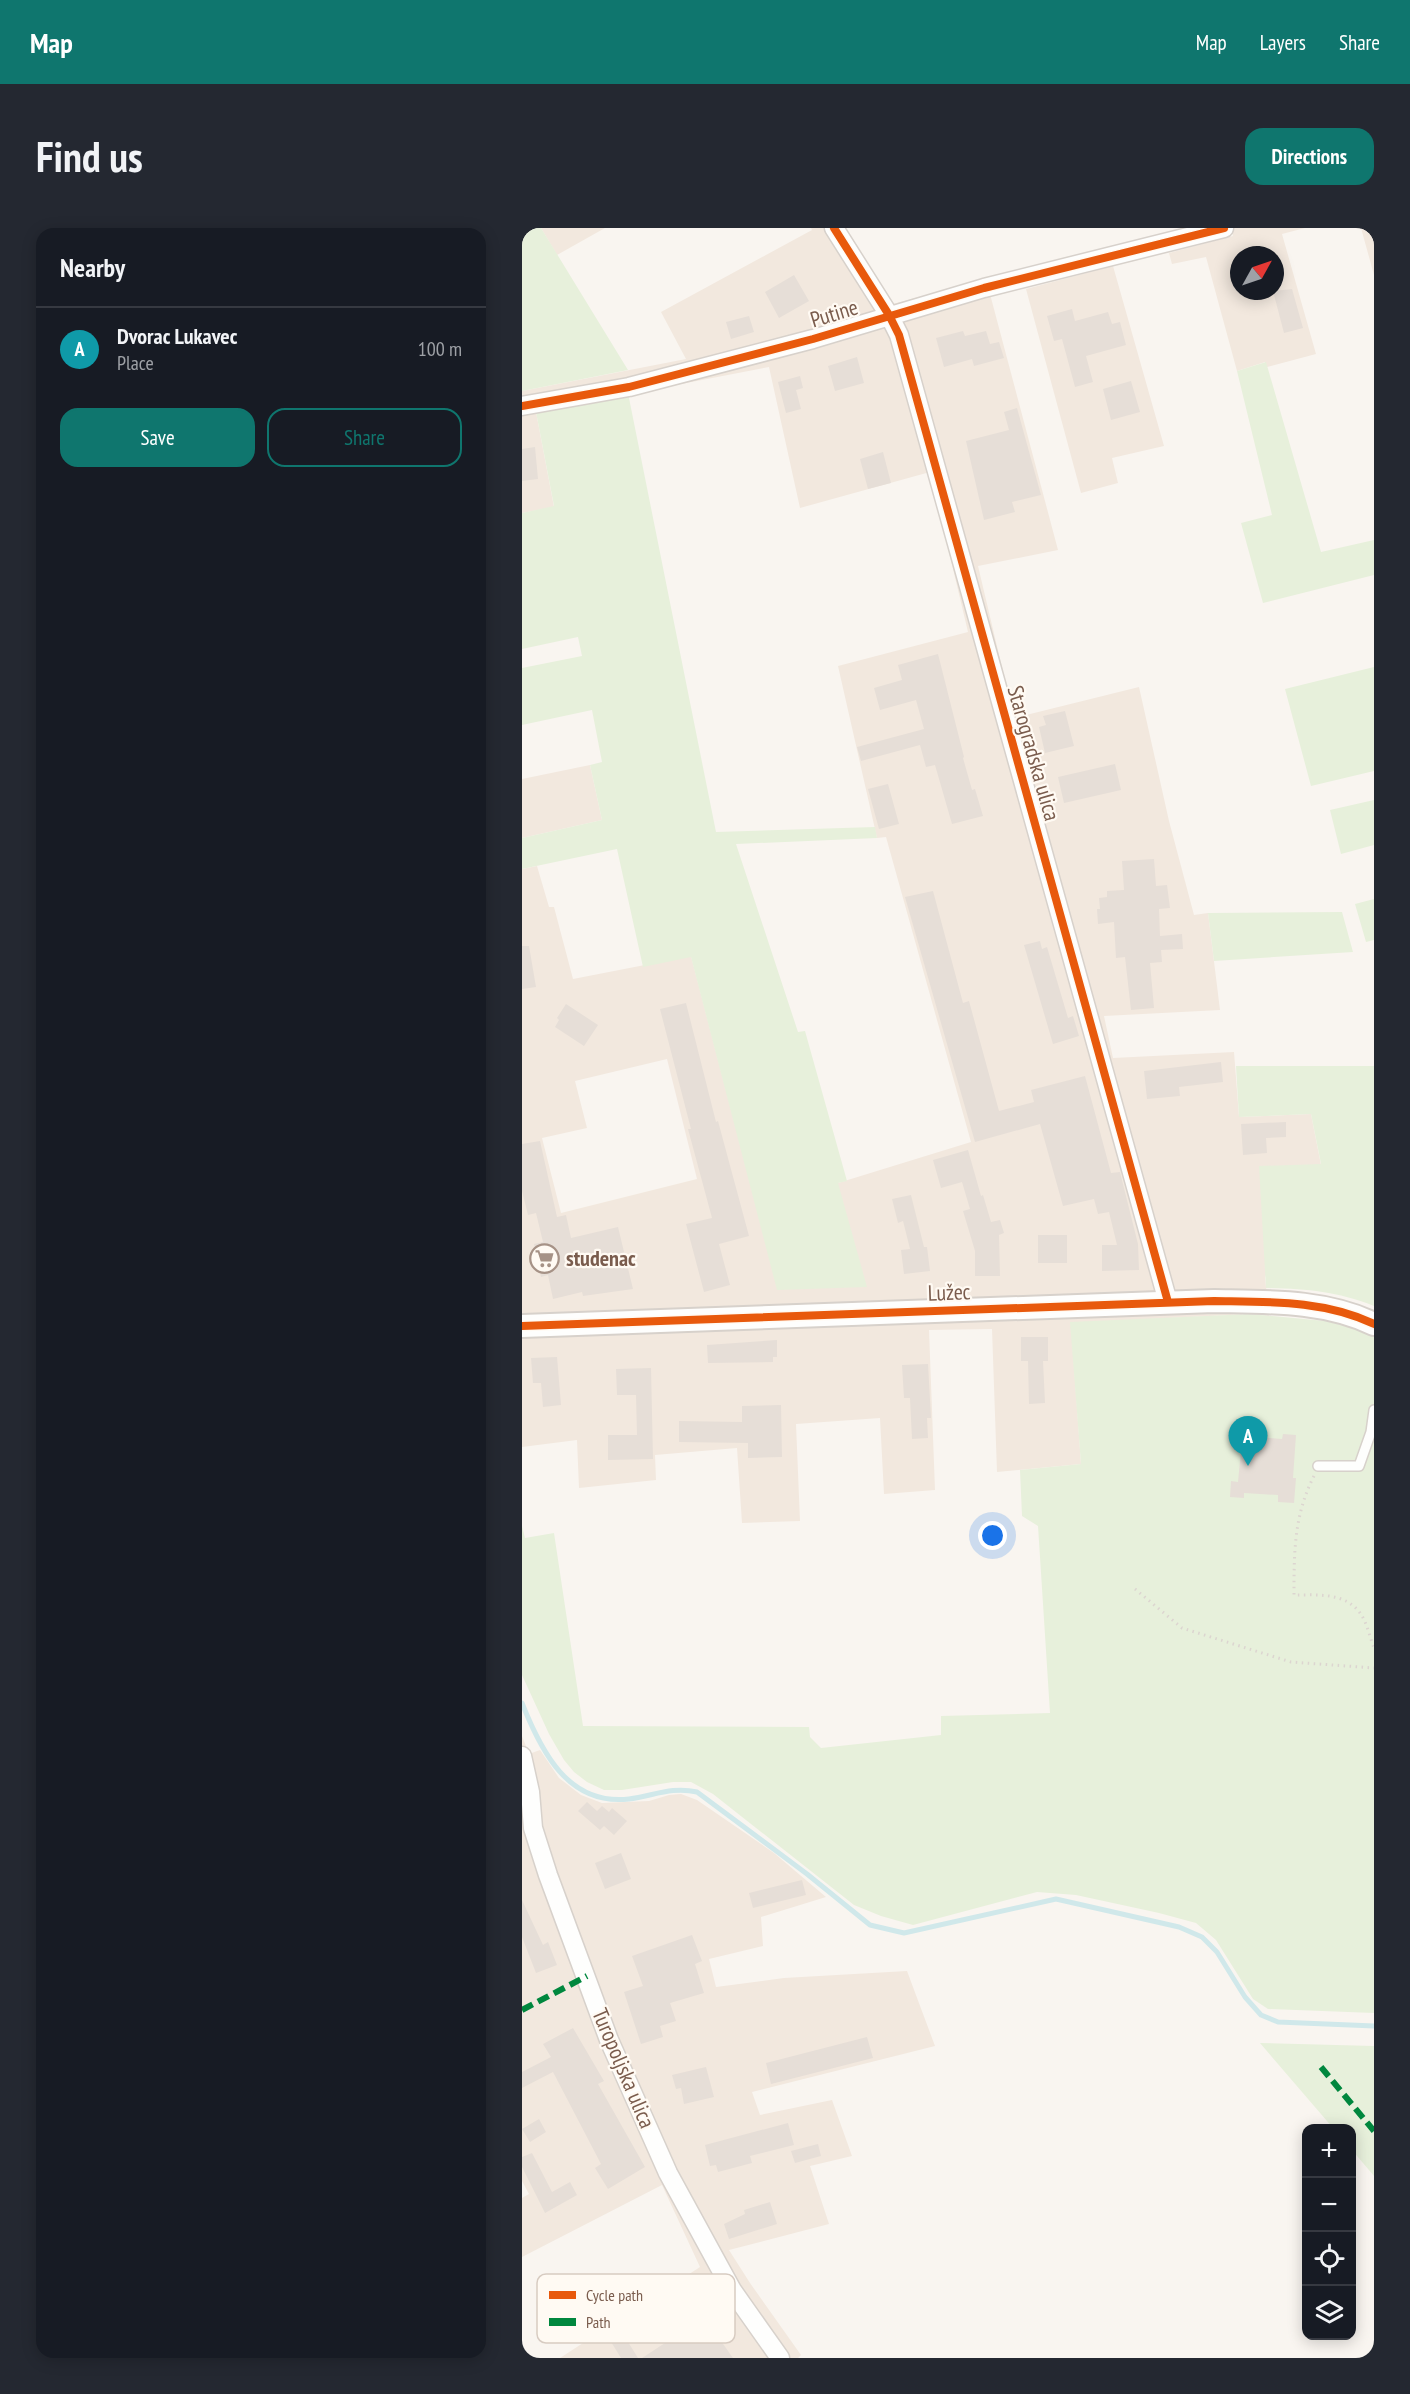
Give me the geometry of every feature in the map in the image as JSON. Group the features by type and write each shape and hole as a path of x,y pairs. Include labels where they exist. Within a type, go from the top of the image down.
{"street":[{"name":"Starogradska ulica","path":"834,228 889,315 899,335 1168,1302"},
{"name":"Putine","path":"522,406 640,384 802,342 984,288 1224,228"},
{"name":"Lužec","path":"522,1326 1214,1301 1305,1304 1356,1315 1374,1324"},
{"name":"Turopoljska ulica","path":"522,1756 530,1792 526,1814 609,2040 668,2173 723,2274"},
{"name":"Turopoljska ulica","path":"735,2294 780,2358"}],"lane":[{"path":"1318,1466 1359,1466 1371,1432 1374,1410"}],"path":[{"path":"1318,1466 1304,1495 1294,1543 1294,1595 1328,1595 1346,1600 1360,1613 1374,1648"},
{"path":"1135,1589 1182,1629 1291,1662 1374,1668"}],"shaded area":[{"path":"541,228 605,228 557,255"},
{"path":"811,228 846,228 893,304 986,279 1058,550 978,566 1014,718 1139,687 1169,821 1194,915 1208,913 1220,1010 1104,1016 1113,1058 1234,1052 1239,1117 1311,1114 1321,1165 1265,1277 1269,1316 1250,1314 1071,1323 1081,1464 997,1472 992,1329 929,1330 935,1490 884,1494 880,1418 796,1424 800,1521 742,1523 737,1448 655,1455 656,1480 579,1488 577,1440 522,1447 522,869 537,866 549,907 554,907 573,979 691,956 778,1290 838,1183 971,1142 886,837 877,838 838,666 968,632 930,472 800,508 769,367 536,412 554,507 522,513 522,391 686,359 661,312 812,230","holes":["667,1059 697,1179 561,1213 542,1138 587,1128 575,1081"]},
{"path":"1231,228 1305,228 1282,234 1316,354 1267,367 1265,362 1237,371 1206,257 1172,264 1169,253 1233,236"},
{"path":"1361,228 1374,228 1374,275"},
{"path":"1113,266 1164,446 1112,458 1118,483 1081,493 1026,289"},
{"path":"590,765 602,820 522,838 522,779"},
{"path":"522,1736 529,1754 540,1750 559,1778 581,1795 602,1803 649,1801 681,1794 697,1800 774,1853 826,1897 761,1917 763,1946 709,1959 716,1987 784,1978 907,1971 935,2046 752,2092 760,2115 832,2100 852,2156 810,2166 829,2224 729,2250 801,2355 798,2358 560,2358 583,2343 735,2343 735,2274 689,2274 700,2267 662,2185 522,2257 522,2198 529,2194 522,2181"}],"green space":[{"path":"522,228 541,228 628,370 522,391"},
{"path":"1266,362 1321,552 1374,540 1374,575 1263,603 1241,523 1272,515 1237,371"},
{"path":"628,393 716,832 875,827 877,838 736,844 798,1032 805,1031 847,1181 838,1183 867,1287 777,1290 691,957 643,967 617,849 522,869 522,838 602,820 590,765 602,762 592,710 522,725 522,668 582,656 578,637 522,649 522,513 554,506 536,412"},
{"path":"1374,667 1374,771 1311,786 1285,689"},
{"path":"1374,800 1374,845 1341,854 1330,810"},
{"path":"1374,899 1374,940 1366,942 1355,904"},
{"path":"1342,912 1353,952 1214,961 1208,913"},
{"path":"1236,1066 1374,1066 1374,1306 1347,1297 1321,1292 1266,1288 1259,1166 1321,1164 1311,1114 1239,1117"},
{"path":"1250,1314 1325,1321 1374,1333 1374,2013 1268,2009 1253,1999 1216,1940 1196,1923 1076,1895 1037,1892 913,1925 881,1916 854,1905 713,1794 691,1782 604,1790 587,1782 564,1760 549,1734 522,1675 522,1526 525,1538 554,1533 583,1726 809,1727 810,1737 821,1748 941,1735 941,1716 1050,1713 1038,1526 1022,1516 1020,1470 1081,1464 1070,1322"},
{"path":"1260,2043 1374,2046 1374,2176 1356,2155 1356,2124 1330,2124"}],"building":[{"path":"794,275 809,301 779,318 765,292"},
{"path":"1292,289 1303,328 1284,333 1275,300 1284,300 1284,290"},
{"path":"1072,309 1075,321 1108,312 1112,324 1120,322 1126,345 1086,356 1093,382 1075,387 1062,339 1054,341 1047,316"},
{"path":"749,316 754,332 731,339 726,322"},
{"path":"963,331 965,336 986,331 990,344 999,342 1004,358 974,366 972,359 944,367 936,338"},
{"path":"857,357 864,383 835,391 828,366"},
{"path":"800,376 803,388 796,390 801,409 786,413 778,382"},
{"path":"1131,381 1140,412 1111,420 1103,389"},
{"path":"1017,408 1041,495 1012,502 1015,512 984,520 966,441 1009,430 1004,412"},
{"path":"535,447 538,479 522,481 522,449"},
{"path":"883,452 891,483 868,489 860,459"},
{"path":"938,654 963,758 972,790 975,789 983,816 952,824 935,765 926,767 920,745 861,761 857,747 924,729 916,700 880,710 874,688 902,680 898,665"},
{"path":"1065,711 1074,746 1045,753 1039,727 1046,725 1043,716"},
{"path":"1115,764 1121,790 1064,803 1058,777"},
{"path":"888,784 899,824 879,829 868,789"},
{"path":"1154,859 1156,886 1167,885 1170,908 1159,909 1160,936 1182,934 1183,949 1161,950 1162,962 1150,963 1154,1008 1131,1010 1125,957 1116,958 1114,922 1098,924 1097,909 1100,909 1099,898 1107,897 1107,891 1124,890 1122,861"},
{"path":"933,891 963,1003 969,1001 999,1111 1034,1102 1031,1090 1085,1076 1111,1173 1120,1172 1138,1244 1139,1270 1102,1271 1102,1245 1117,1245 1109,1212 1098,1214 1094,1199 1063,1206 1040,1124 975,1142 905,897"},
{"path":"1040,941 1042,949 1047,947 1068,1018 1073,1016 1079,1036 1053,1044 1024,945"},
{"path":"522,946 529,946 536,987 522,989"},
{"path":"686,1003 716,1122 718,1121 749,1236 719,1244 730,1285 704,1292 686,1224 712,1218 688,1129 691,1129 660,1009"},
{"path":"566,1004 598,1025 584,1046 555,1027 559,1020 557,1018"},
{"path":"1221,1062 1223,1082 1179,1087 1180,1096 1147,1099 1144,1071"},
{"path":"1286,1122 1286,1137 1266,1138 1267,1153 1243,1155 1241,1124"},
{"path":"540,1141 557,1217 566,1215 571,1238 618,1227 633,1289 583,1296 582,1292 553,1299 548,1275 541,1277 534,1244 543,1242 536,1213 528,1215 522,1191 522,1144"},
{"path":"968,1150 991,1222 1000,1220 1004,1233 999,1235 1000,1276 975,1276 975,1251 963,1211 970,1209 962,1182 941,1188 933,1160"},
{"path":"911,1195 924,1247 927,1247 930,1271 904,1274 901,1250 910,1249 903,1221 898,1223 892,1199"},
{"path":"1038,1235 1067,1235 1067,1263 1038,1263"},
{"path":"1021,1337 1048,1337 1048,1361 1043,1361 1045,1403 1029,1404 1028,1361 1021,1361"},
{"path":"777,1340 777,1357 773,1357 773,1362 708,1363 707,1345"},
{"path":"557,1357 561,1405 543,1407 541,1383 533,1383 531,1358"},
{"path":"928,1364 931,1418 927,1418 928,1438 912,1439 910,1398 904,1398 902,1365"},
{"path":"651,1368 653,1459 608,1460 608,1435 637,1435 636,1395 617,1395 616,1369"},
{"path":"781,1405 782,1457 748,1458 748,1443 679,1442 679,1421 742,1422 742,1406"},
{"path":"1283,1434 1296,1435 1294,1503 1278,1502 1278,1495 1244,1493 1244,1498 1230,1497 1231,1481 1238,1482 1241,1450 1234,1449 1235,1435 1282,1439"},
{"path":"587,1802 597,1811 602,1806 609,1812 612,1808 627,1821 614,1835 604,1826 600,1830 578,1811"},
{"path":"621,1853 631,1879 605,1889 595,1863"},
{"path":"802,1880 806,1895 753,1908 749,1893"},
{"path":"522,1900 543,1945 548,1942 557,1965 536,1973 522,1937"},
{"path":"692,1935 702,1961 695,1964 704,1993 670,2003 676,2021 660,2026 663,2037 641,2044 624,1992 643,1986 632,1956"},
{"path":"573,2028 604,2081 598,2084 645,2167 608,2189 595,2168 601,2164 553,2072 522,2088 522,2072 551,2057 543,2044"},
{"path":"867,2037 873,2058 771,2084 766,2063"},
{"path":"706,2067 714,2097 684,2104 681,2088 676,2089 672,2075"},
{"path":"539,2119 546,2132 530,2142 522,2129"},
{"path":"788,2123 794,2145 750,2156 752,2163 718,2172 716,2165 710,2166 705,2145"},
{"path":"818,2144 821,2156 795,2163 791,2151"},
{"path":"532,2153 552,2192 570,2182 577,2195 545,2213 522,2167 522,2157"},
{"path":"770,2202 777,2224 729,2239 724,2224 745,2214 744,2210"},
{"path":"612,2343 629,2343 638,2358 621,2358"},
{"path":"665,2343 722,2343 733,2358 642,2358"}],"waterway":[{"path":"522,1703 548,1756 573,1784 589,1794 608,1799 629,1799 679,1790 697,1792 807,1874 870,1925 904,1933 1056,1899 1179,1927 1202,1937 1217,1952 1245,1997 1261,2015 1278,2022 1374,2026"}],"marked path":[{"path":"522,2010 587,1976"},
{"path":"1321,2067 1374,2131"}],"cycle path":[{"path":"834,228 889,315 899,335 1168,1302"},
{"path":"522,406 629,387 813,339 984,288 1224,228"},
{"path":"522,1326 1214,1301 1275,1302 1316,1306 1355,1316 1374,1324"}],"place":[{"name":"studenac","path":"545,1258"},
{"name":"Dvorac Lukavec","path":"1248,1466"}]}
